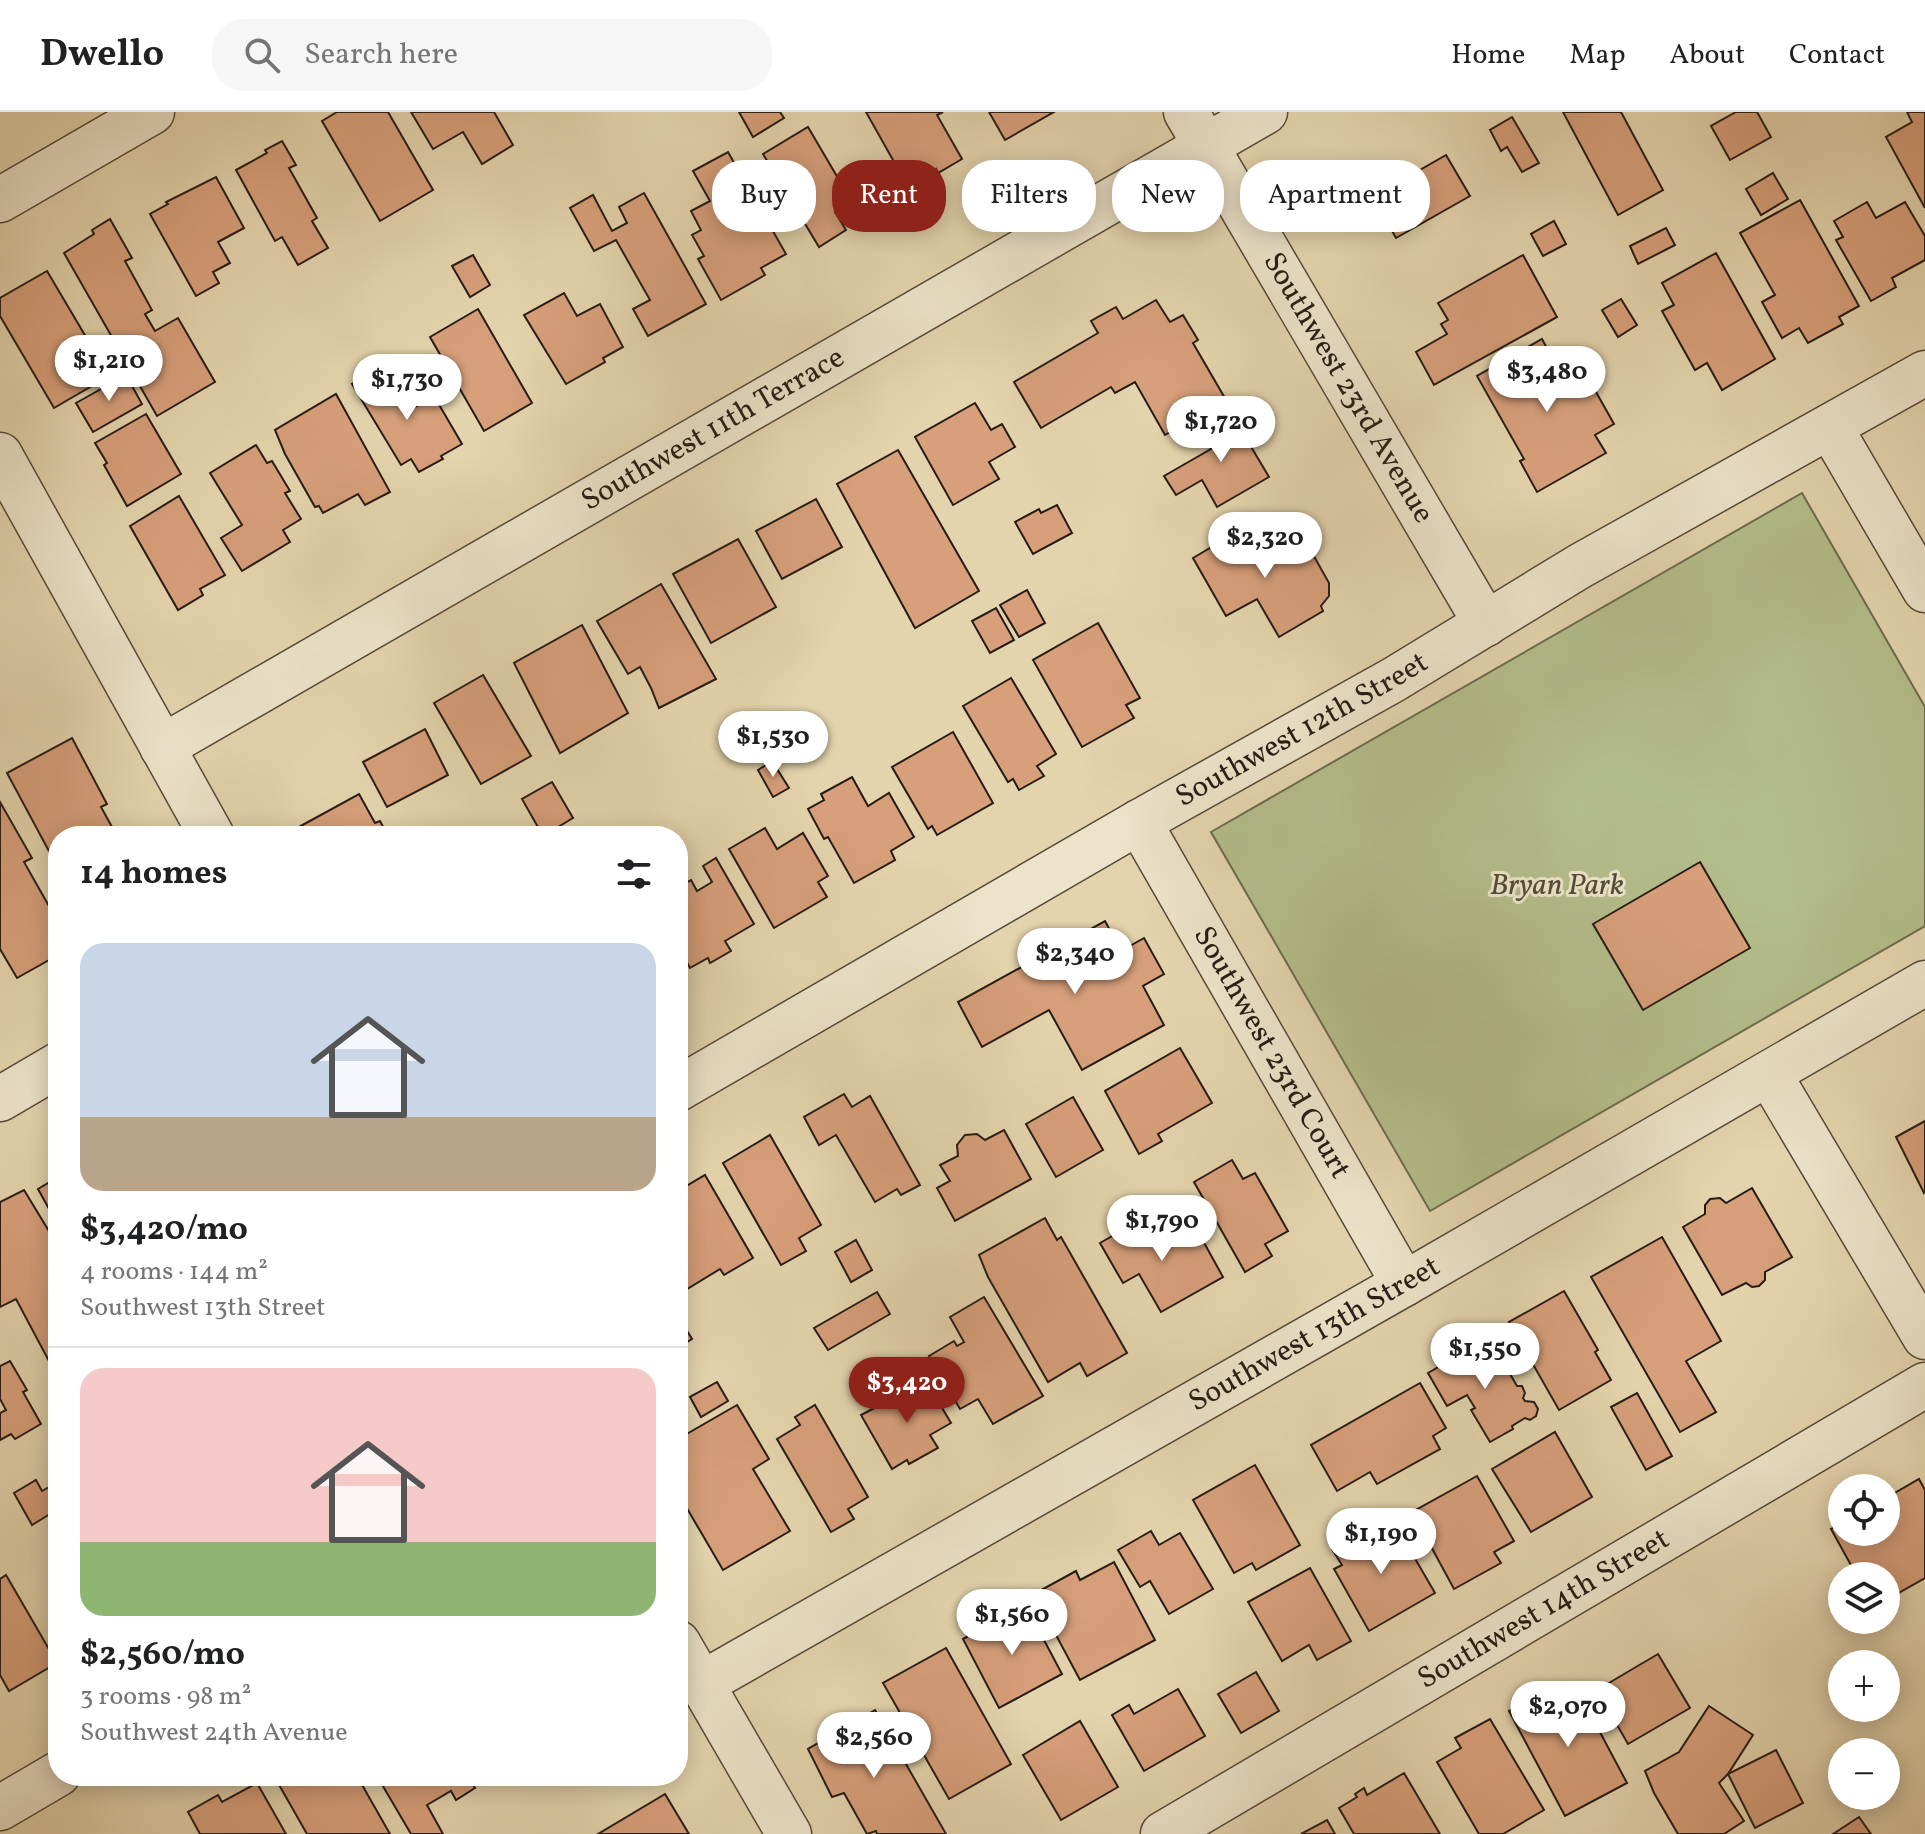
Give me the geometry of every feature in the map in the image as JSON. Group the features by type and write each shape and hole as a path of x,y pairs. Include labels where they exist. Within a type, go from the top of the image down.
{"street":[{"path":"0,200 152,112"},
{"name":"Southwest 11th Terrace","path":"162,747 1196,129 1265,112"},
{"name":"Southwest 23rd Avenue","path":"1196,129 1486,624"},
{"name":"Southwest 12th Street","path":"688,1083 1139,822 1393,680 1580,566 1925,373"},
{"path":"1830,427 1925,590"},
{"path":"0,455 206,826"},
{"name":"Southwest 23rd Court","path":"1139,822 1404,1284"},
{"name":"Southwest 13th Street","path":"701,1684 1925,983"},
{"path":"0,1099 48,1071"},
{"path":"1769,1074 1925,1337"},
{"name":"Southwest 14th Street","path":"1163,1834 1925,1385"},
{"path":"688,1661 789,1834"},
{"path":"0,1808 48,1780"}],"green space":[{"name":"Bryan Park","path":"1802,493 1925,707 1925,926 1430,1211 1211,832"}],"building":[{"path":"337,112 388,112 433,190 380,221 322,121"},
{"path":"411,112 494,112 513,145 482,164 463,132 433,149"},
{"path":"739,112 780,112 784,118 753,137"},
{"path":"866,112 943,112 937,115 962,159 946,168 946,160 893,160"},
{"path":"989,112 1054,112 1005,140"},
{"path":"1563,112 1621,112 1663,190 1618,215"},
{"path":"1736,112 1757,112 1771,137 1730,160 1711,126"},
{"path":"1907,112 1925,112 1925,208 1886,137 1912,122"},
{"path":"1512,117 1539,163 1522,172 1507,147 1501,151 1490,130"},
{"path":"808,127 832,168 832,232 843,232 819,247 810,232 816,232 816,160 767,160 763,154"},
{"path":"282,141 296,165 289,168 317,218 312,221 328,248 298,265 282,237 275,241 236,170"},
{"path":"728,152 733,160 713,160"},
{"path":"1446,155 1470,196 1430,219 1430,164"},
{"path":"712,161 712,232 773,232 786,254 761,268 765,275 721,300 698,259 704,256 692,235 701,230 691,211 710,201 693,171"},
{"path":"1773,173 1788,199 1761,215 1746,189"},
{"path":"216,177 244,228 218,242 230,263 213,272 219,283 196,296 150,214 168,204 166,202"},
{"path":"644,193 706,304 648,336 633,309 650,300 616,240 594,251 570,208 593,195 612,231 627,223 619,207"},
{"path":"1800,200 1859,306 1839,317 1843,324 1808,343 1799,328 1782,338 1762,302 1775,295 1740,233"},
{"path":"1867,202 1876,218 1905,202 1925,236 1925,260 1892,278 1896,287 1871,301 1836,240 1843,237 1834,221"},
{"path":"110,219 132,258 125,261 152,310 145,314 155,331 178,318 215,382 157,416 64,253 94,234 92,230"},
{"path":"1554,221 1566,244 1543,256 1531,234"},
{"path":"1666,228 1675,245 1638,264 1630,246"},
{"path":"1393,232 1407,232 1396,238"},
{"path":"1716,253 1775,359 1722,390 1707,363 1695,370 1662,311 1674,305 1662,283"},
{"path":"473,255 490,285 470,297 452,266"},
{"path":"1523,255 1557,317 1434,385 1416,352 1447,334 1441,324 1448,320 1438,303"},
{"path":"47,271 109,376 54,408 0,316 0,298"},
{"path":"564,293 577,316 600,304 623,347 603,358 605,362 566,384 524,315"},
{"path":"1621,299 1637,325 1618,337 1602,310"},
{"path":"1156,300 1170,322 1183,315 1198,340 1193,343 1226,400 1165,435 1135,382 1115,393 1111,387 1041,428 1014,382 1098,333 1091,321 1116,307 1123,319"},
{"path":"478,309 532,403 484,431 430,337"},
{"path":"1542,339 1563,378 1582,367 1614,424 1595,435 1606,453 1537,492 1520,461 1524,459 1477,376"},
{"path":"385,366 410,410 434,396 462,444 419,472 411,459 401,465 352,384"},
{"path":"126,375 142,404 93,432 76,403"},
{"path":"336,394 390,492 365,505 358,494 323,513 319,506 315,507 275,430"},
{"path":"975,403 991,430 1002,424 1015,447 989,462 999,479 953,505 915,437"},
{"path":"1231,413 1269,477 1217,507 1202,480 1176,495 1164,476 1211,449 1200,431"},
{"path":"146,414 181,474 127,506 95,443"},
{"path":"256,445 267,463 272,461 290,491 285,493 301,519 283,530 290,542 242,571 221,538 242,525 210,473"},
{"path":"898,450 979,591 915,628 837,484"},
{"path":"179,496 225,575 200,589 203,595 178,610 130,526"},
{"path":"816,499 842,547 782,579 756,531"},
{"path":"1057,505 1072,533 1033,554 1015,522 1039,509 1041,513"},
{"path":"1247,526 1268,563 1306,542 1329,583 1329,596 1321,606 1323,611 1279,637 1257,599 1226,616 1193,558"},
{"path":"738,539 776,607 711,643 673,574"},
{"path":"661,584 716,679 659,708 640,667 628,674 597,621"},
{"path":"1027,590 1045,623 1019,637 1000,605"},
{"path":"996,608 1014,640 990,653 972,621"},
{"path":"1098,623 1140,698 1126,705 1134,718 1082,747 1033,660"},
{"path":"582,625 628,713 560,753 514,663"},
{"path":"483,675 531,756 481,784 434,703"},
{"path":"1011,678 1056,754 1037,766 1044,776 1019,790 1013,779 1008,782 963,706"},
{"path":"425,729 448,775 387,807 363,762"},
{"path":"953,732 993,803 937,835 932,826 928,829 892,767"},
{"path":"72,738 107,804 101,807 111,826 48,826 48,849 7,773"},
{"path":"772,761 789,788 773,797 758,770"},
{"path":"852,777 868,806 889,793 914,837 891,851 895,860 854,883 808,809 824,800 821,794"},
{"path":"552,782 573,818 560,826 537,826 522,799"},
{"path":"359,794 375,823 380,821 383,826 301,826"},
{"path":"0,802 32,858 24,862 48,904 48,961 17,978 0,949"},
{"path":"765,828 777,849 803,833 828,876 818,882 827,897 774,928 729,849"},
{"path":"716,858 754,924 725,941 731,951 710,963 708,958 690,968 688,882 691,880 697,891 712,882 703,866"},
{"path":"1700,862 1750,948 1643,1010 1593,924"},
{"path":"1105,921 1121,951 1144,938 1164,974 1143,986 1164,1025 1082,1070 1049,1010 982,1047 958,1002"},
{"path":"1180,1048 1212,1103 1158,1134 1162,1141 1139,1154 1105,1091"},
{"path":"844,1094 852,1107 870,1096 920,1185 901,1195 897,1189 875,1202 836,1135 819,1145 804,1117"},
{"path":"1073,1097 1103,1150 1056,1177 1026,1124"},
{"path":"1925,1121 1925,1192 1924,1193 1896,1137"},
{"path":"1004,1130 1031,1179 955,1221 937,1188 950,1181 940,1165 958,1156 957,1145 965,1135 977,1134 985,1140"},
{"path":"770,1135 821,1225 799,1238 806,1251 781,1265 723,1163"},
{"path":"1232,1160 1243,1179 1255,1173 1288,1231 1265,1244 1272,1256 1245,1272 1194,1182"},
{"path":"705,1175 753,1258 724,1275 720,1269 688,1289 688,1185"},
{"path":"48,1183 48,1207 38,1189"},
{"path":"1752,1188 1792,1257 1765,1272 1765,1280 1759,1286 1752,1287 1746,1283 1722,1295 1683,1227 1705,1214 1705,1205 1710,1199 1720,1198 1726,1203"},
{"path":"24,1190 48,1230 48,1359 16,1299 0,1307 0,1202"},
{"path":"1147,1216 1166,1248 1197,1230 1223,1277 1161,1312 1139,1274 1123,1283 1100,1243"},
{"path":"1045,1218 1057,1240 1061,1237 1127,1353 1087,1376 1080,1363 1048,1382 988,1277 979,1255"},
{"path":"1662,1237 1721,1341 1686,1361 1716,1412 1680,1432 1591,1277"},
{"path":"856,1240 872,1270 851,1282 835,1252"},
{"path":"1564,1291 1598,1350 1595,1352 1611,1380 1559,1410 1509,1322"},
{"path":"877,1292 890,1314 828,1350 814,1328"},
{"path":"984,1297 1043,1396 993,1424 978,1399 960,1409 929,1356 954,1341 957,1346 964,1342 950,1317"},
{"path":"1473,1347 1479,1360 1496,1350 1503,1355 1517,1386 1522,1386 1525,1393 1523,1398 1534,1402 1538,1409 1536,1416 1530,1420 1525,1418 1490,1442 1471,1410 1475,1408 1467,1395 1447,1406 1428,1373"},
{"path":"10,1361 27,1390 23,1392 41,1424 15,1439 11,1434 0,1440 0,1413 6,1410 0,1399 0,1366"},
{"path":"926,1381 951,1423 930,1435 938,1448 909,1464 907,1460 892,1469 861,1415"},
{"path":"717,1382 728,1401 701,1417 690,1397"},
{"path":"1420,1383 1446,1428 1433,1436 1440,1449 1377,1484 1370,1472 1337,1491 1311,1445"},
{"path":"1637,1393 1672,1456 1646,1470 1611,1407"},
{"path":"737,1405 769,1459 753,1469 790,1531 723,1570 688,1510 688,1433"},
{"path":"815,1405 868,1497 848,1509 854,1519 831,1532 777,1439 800,1425 795,1417"},
{"path":"1555,1432 1592,1497 1531,1532 1492,1469"},
{"path":"1255,1465 1300,1545 1256,1570 1252,1563 1234,1573 1193,1500"},
{"path":"1477,1476 1514,1541 1494,1552 1501,1563 1454,1589 1428,1541 1421,1545 1405,1516"},
{"path":"1919,1479 1925,1490 1925,1578 1900,1592 1900,1562 1849,1562 1840,1546 1900,1546 1900,1490"},
{"path":"36,1480 42,1491 48,1488 48,1515 32,1525 14,1493"},
{"path":"1370,1527 1379,1542 1399,1531 1435,1593 1369,1631 1334,1569 1342,1565 1332,1549"},
{"path":"1151,1531 1159,1545 1180,1533 1213,1589 1169,1614 1150,1581 1140,1587 1118,1550"},
{"path":"1114,1562 1155,1640 1080,1680 1034,1594 1076,1571 1080,1580"},
{"path":"1310,1568 1351,1641 1317,1660 1309,1645 1282,1661 1248,1602"},
{"path":"6,1575 48,1647 48,1668 9,1691 0,1675 0,1579"},
{"path":"1026,1606 1062,1674 999,1708 963,1639"},
{"path":"946,1648 1011,1764 949,1799 883,1683"},
{"path":"1658,1654 1690,1708 1628,1744 1597,1690"},
{"path":"1256,1672 1279,1711 1241,1733 1218,1694"},
{"path":"1576,1687 1627,1783 1565,1816 1509,1711 1551,1688 1556,1698"},
{"path":"1178,1689 1205,1736 1144,1771 1112,1715 1129,1705 1134,1714"},
{"path":"1709,1706 1753,1735 1719,1783 1744,1821 1724,1834 1678,1834 1645,1771 1679,1752"},
{"path":"875,1710 946,1834 877,1834 876,1831 867,1834 844,1793 832,1797 808,1749"},
{"path":"1490,1719 1544,1810 1503,1834 1479,1834 1437,1762 1461,1748 1455,1738"},
{"path":"1080,1721 1118,1787 1061,1820 1023,1755"},
{"path":"1776,1750 1803,1803 1755,1828 1728,1774"},
{"path":"1404,1773 1440,1834 1354,1834 1339,1808 1357,1797 1355,1794 1364,1788 1367,1795"},
{"path":"251,1786 259,1786 286,1834 200,1834 188,1812 218,1795 222,1802"},
{"path":"280,1786 363,1786 390,1834 307,1834"},
{"path":"383,1786 474,1786 456,1800 451,1791 427,1805 443,1834 411,1834"},
{"path":"665,1794 689,1834 598,1834"},
{"path":"1859,1817 1871,1834 1833,1834"},
{"path":"1327,1820 1335,1834 1301,1834"}]}
